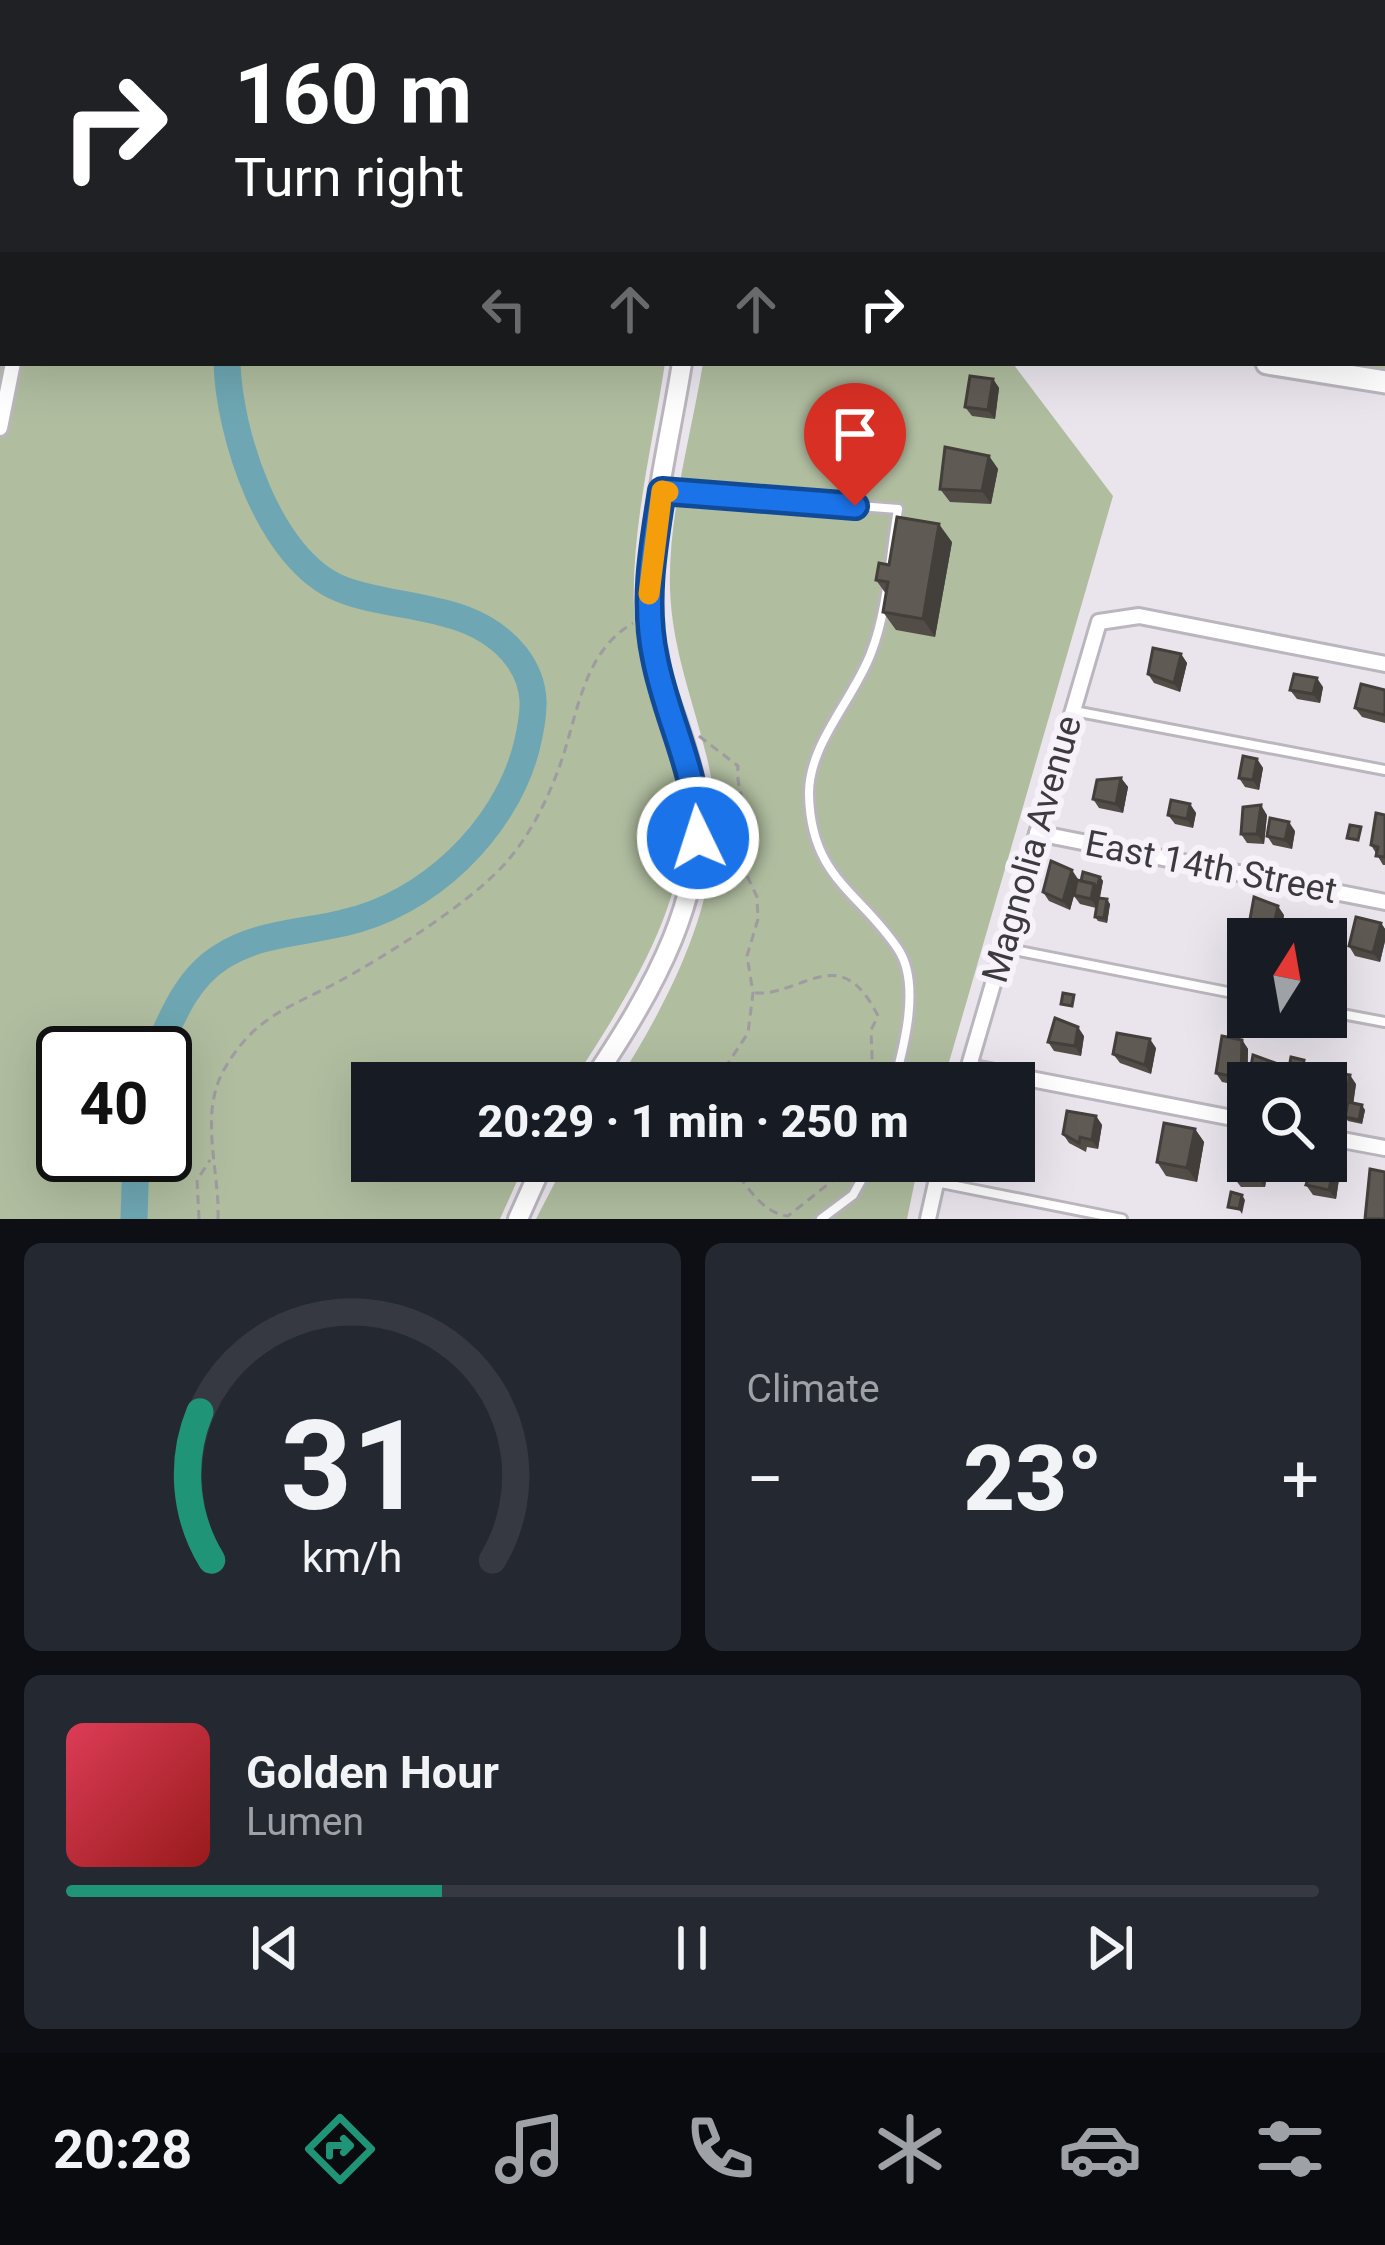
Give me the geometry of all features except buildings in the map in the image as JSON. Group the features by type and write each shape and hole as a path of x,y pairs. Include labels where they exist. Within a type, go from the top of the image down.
{"main road":[{"path":"1286,366 1385,382"}],"street":[{"path":"0,428 12,366"},
{"path":"603,1062 660,964 694,868 698,806 655,658 650,612 682,366"},
{"name":"Magnolia Avenue","path":"971,1062 1092,640 1105,620 1139,616 1385,664"},
{"name":"East 14th Street","path":"1037,833 1385,902"},
{"path":"1035,1086 1227,1118"},
{"path":"1347,1140 1385,1148"},
{"path":"518,1219 535,1182"},
{"path":"928,1219 936,1182"}],"lane":[{"path":"662,491 898,509 872,652 823,746 809,787 823,855 851,900 900,951 908,991 900,1062"},
{"path":"1072,710 1385,770"},
{"path":"1004,948 1227,992"},
{"path":"1347,1015 1385,1022"},
{"path":"821,1219 853,1195 860,1182"},
{"path":"936,1182 1122,1219"}],"path":[{"path":"218,1219 220,1182 212,1159 214,1096 223,1070 263,1018 341,980 501,868 537,819 562,762 580,688 621,629 650,612"},
{"path":"674,716 738,766 736,783 749,807 750,828 736,852 757,897 758,919 747,956 753,993 748,1033 729,1062"},
{"path":"753,993 776,994 803,977 820,976 836,976 866,992 878,1016 871,1030 872,1062"},
{"path":"199,1219 197,1180 212,1159"},
{"path":"743,1182 757,1200 776,1214 788,1216 831,1182"}],"green space":[{"path":"0,366 664,366 639,517 634,610 641,656 677,764 683,827 679,866 654,943 585,1062 351,1062 351,1182 517,1182 500,1219 0,1219"},
{"path":"702,366 1015,366 1113,496 949,1062 629,1062 660,1008 695,928 714,844 714,801 679,654 670,561"},
{"path":"555,1182 915,1182 907,1219 536,1219"}],"waterway":[{"path":"169,1026 190,987 221,957 265,938 374,914 404,900 458,860 481,835 515,779 533,712 529,678 498,638 456,616 341,589 316,574 293,551 274,523 245,458 227,366"},
{"path":"134,1219 135,1182"}],"slow traffic":[{"path":"649,594 662,491 668,492"}],"route":[{"path":"698,838 693,776 663,687 650,623 649,589 662,491 855,506"}]}
